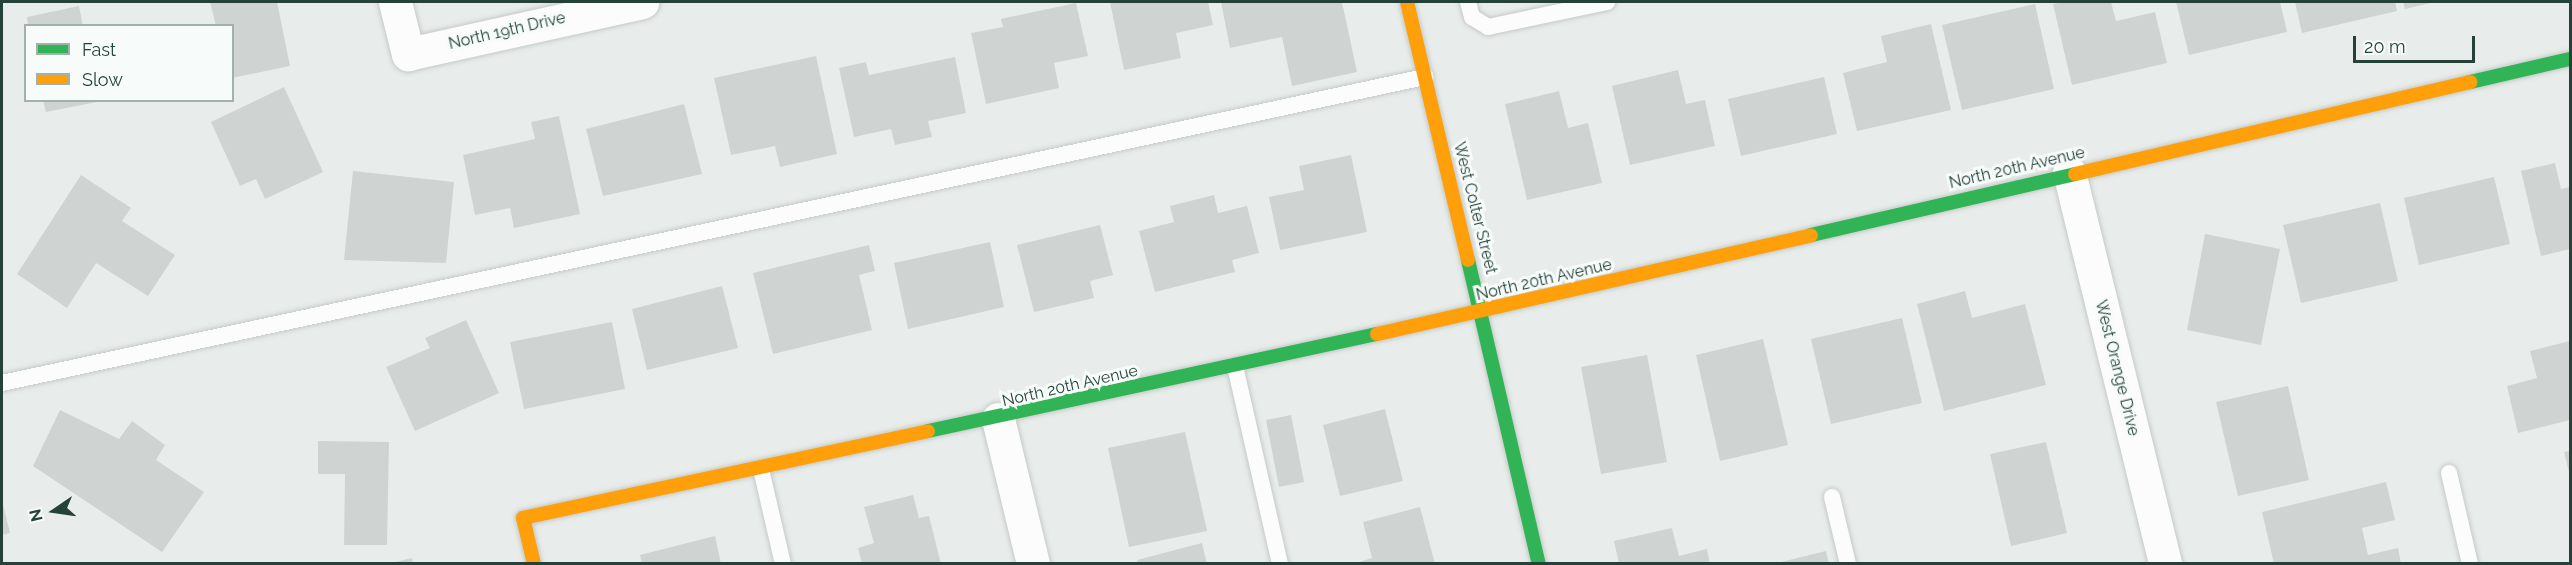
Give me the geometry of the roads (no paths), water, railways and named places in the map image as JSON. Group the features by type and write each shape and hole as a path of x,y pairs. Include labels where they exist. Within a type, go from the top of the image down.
{"street":[{"name":"North 19th Drive","path":"395,2 408,54 642,2"},
{"name":"West Colter Street","path":"1407,2 1484,311 1539,564"},
{"name":"North 20th Avenue","path":"534,564 523,518 998,419 1484,311 2069,172 2571,59"},
{"name":"West Orange Drive","path":"2069,172 2165,564"},
{"path":"998,419 1033,564"}],"lane":[{"path":"1468,2 1472,17 1488,27 1606,2"},
{"path":"2,383 1425,77"},
{"path":"1234,366 1280,564"},
{"path":"761,469 783,564"},
{"path":"2449,473 2470,564"},
{"path":"1832,497 1848,564"}]}
